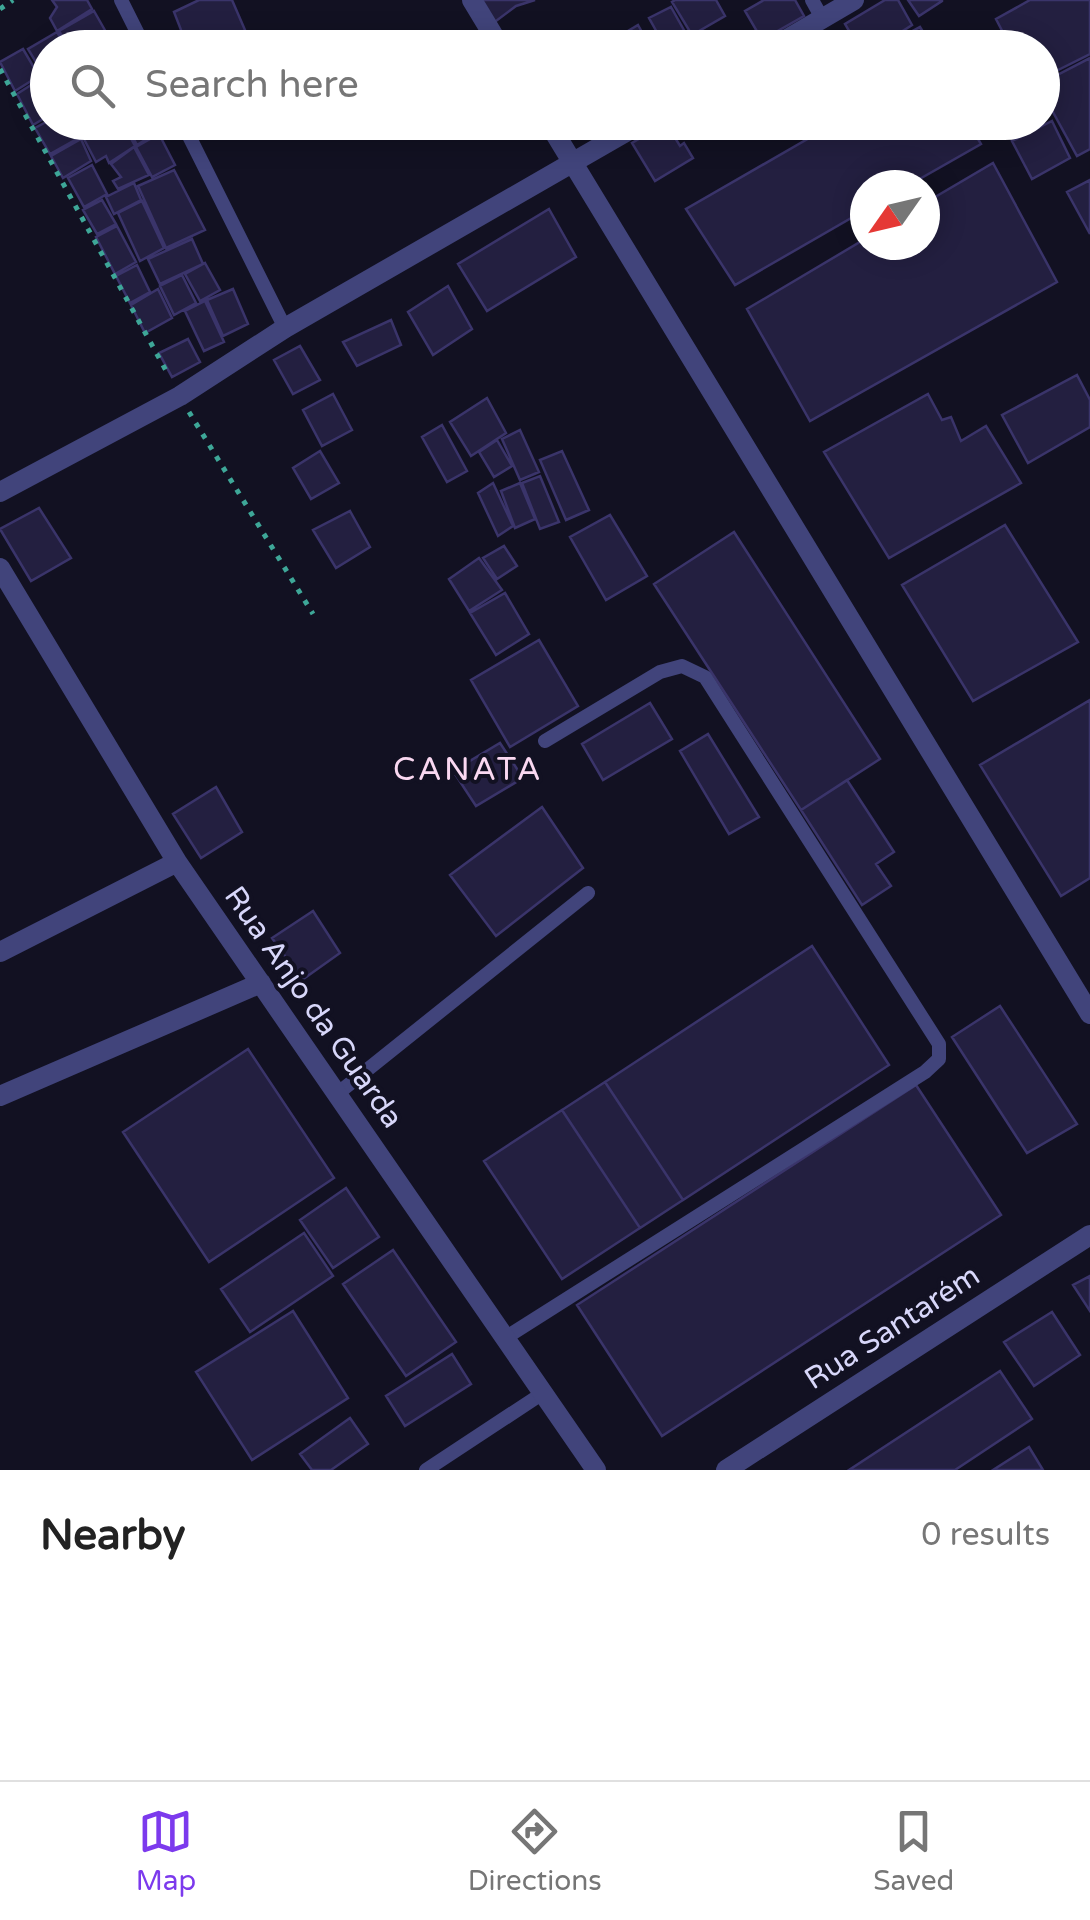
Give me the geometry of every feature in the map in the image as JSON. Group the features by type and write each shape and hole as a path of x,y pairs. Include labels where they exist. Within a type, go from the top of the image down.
{"street":[{"path":"472,0 490,30"},
{"path":"793,30 817,9 854,0"},
{"path":"559,140 1090,1014"},
{"path":"0,492 180,396 285,328 614,140"},
{"name":"Rua Anjo da Guarda","path":"0,568 177,862 596,1470"},
{"path":"0,952 177,862"},
{"path":"1071,982 1090,970"},
{"path":"0,1096 261,982"},
{"name":"Rua Santarém","path":"726,1470 1090,1236"}],"lane":[{"path":"122,0 136,30"},
{"path":"191,140 285,328"},
{"path":"506,1338 925,1072 939,1059 939,1044 704,676 682,666 660,672 545,741"},
{"path":"337,1094 588,893"},
{"path":"426,1470 543,1393"}],"path":[{"path":"0,10 13,0"},
{"path":"0,69 30,124"},
{"path":"39,140 180,396 313,614"}],"building":[{"path":"52,0 87,0 92,9 56,30 50,18 57,7"},
{"path":"199,0 232,0 245,30 181,30 174,12"},
{"path":"477,0 535,0 516,6 492,24"},
{"path":"716,0 725,16 701,30 689,30 672,2"},
{"path":"764,0 795,0 804,16 780,30 756,30 745,11"},
{"path":"885,0 898,0 912,25 904,30 848,30 845,24"},
{"path":"908,0 942,0 942,1 919,16"},
{"path":"1030,0 1090,0 1090,54 1060,69 1060,30 1002,30 996,19"},
{"path":"671,7 684,30 656,30 649,18"},
{"path":"94,11 105,30 61,30"},
{"path":"23,49 30,61 30,82 15,91 0,62"},
{"path":"1090,58 1090,149 1077,156 1060,125 1060,74"},
{"path":"30,86 30,119 17,94"},
{"path":"1060,137 1070,158 1032,179 1012,141"},
{"path":"42,140 75,140 50,154"},
{"path":"81,140 91,161 63,178 51,156"},
{"path":"85,140 132,140 135,146 109,163 106,156 96,162"},
{"path":"148,140 162,140 175,165 152,177 136,147"},
{"path":"676,140 680,146 684,143 693,158 655,181 632,143"},
{"path":"806,140 979,140 981,144 935,170 850,170 850,219 735,285 686,209"},
{"path":"134,147 149,175 118,189 113,181 121,177 111,164"},
{"path":"993,163 1057,282 810,421 747,309 850,248 850,260 940,260 940,194"},
{"path":"92,165 107,194 84,207 68,178"},
{"path":"174,170 205,230 166,248 138,186"},
{"path":"1090,180 1090,234 1067,192"},
{"path":"134,183 141,200 114,214 106,197"},
{"path":"102,200 116,224 97,234 83,210"},
{"path":"142,201 164,248 140,261 118,213"},
{"path":"549,209 576,257 487,311 458,264"},
{"path":"117,226 136,262 115,274 96,237"},
{"path":"192,239 203,264 160,284 148,259"},
{"path":"205,263 220,290 200,301 185,274"},
{"path":"137,265 150,292 130,303 116,276"},
{"path":"182,275 196,303 174,315 160,286"},
{"path":"448,286 472,329 433,355 408,312"},
{"path":"158,289 172,318 145,333 131,305"},
{"path":"233,289 248,324 223,336 207,300"},
{"path":"205,301 224,342 204,351 185,311"},
{"path":"391,320 401,345 357,366 343,342"},
{"path":"188,339 200,362 172,377 159,353"},
{"path":"300,346 320,380 293,394 274,360"},
{"path":"1077,375 1090,400 1090,427 1028,463 1002,415"},
{"path":"333,394 352,430 322,446 303,410"},
{"path":"928,394 942,420 951,417 961,441 986,426 1021,483 889,558 824,452"},
{"path":"487,398 506,433 471,456 450,422"},
{"path":"442,425 467,471 447,482 422,437"},
{"path":"520,430 539,472 520,480 502,439"},
{"path":"497,440 512,466 494,477 479,452"},
{"path":"320,451 339,483 311,499 293,468"},
{"path":"562,451 589,510 566,520 540,460"},
{"path":"540,476 559,522 540,529 522,483"},
{"path":"493,483 513,526 498,536 478,493"},
{"path":"520,483 535,519 515,528 501,491"},
{"path":"39,508 71,558 31,581 0,529"},
{"path":"350,511 370,547 336,568 313,530"},
{"path":"610,515 647,576 606,600 570,537"},
{"path":"1005,525 1078,642 973,701 902,585"},
{"path":"734,532 880,759 801,810 654,584"},
{"path":"504,546 517,566 497,579 483,558"},
{"path":"479,558 502,590 469,611 449,579"},
{"path":"505,593 529,634 496,655 470,613"},
{"path":"539,640 578,706 510,747 471,680"},
{"path":"1090,700 1090,878 1061,896 980,765"},
{"path":"650,703 672,739 603,780 582,744"},
{"path":"708,734 759,817 729,834 680,751"},
{"path":"500,743 523,778 476,806 453,771"},
{"path":"847,780 894,852 876,864 891,886 862,905 801,810"},
{"path":"216,787 242,832 201,858 173,814"},
{"path":"542,807 583,868 496,936 450,875"},
{"path":"313,911 340,953 302,980 272,938"},
{"path":"812,946 889,1065 683,1200 605,1082"},
{"path":"1000,1006 1077,1124 1027,1153 952,1037"},
{"path":"248,1049 334,1178 209,1262 123,1132"},
{"path":"605,1082 683,1200 640,1228 562,1110"},
{"path":"916,1085 1001,1215 662,1436 577,1305"},
{"path":"562,1110 640,1228 562,1279 484,1161"},
{"path":"346,1188 379,1237 333,1268 300,1220"},
{"path":"304,1233 333,1276 250,1332 221,1289"},
{"path":"393,1250 456,1342 406,1376 343,1284"},
{"path":"1090,1276 1090,1311 1073,1285"},
{"path":"293,1311 348,1398 252,1460 196,1372"},
{"path":"1052,1312 1080,1355 1034,1386 1004,1342"},
{"path":"452,1354 471,1384 405,1426 386,1396"},
{"path":"1000,1371 1032,1419 955,1470 849,1470"},
{"path":"350,1418 368,1444 331,1470 312,1470 300,1454"},
{"path":"1029,1447 1043,1470 993,1470"}],"district":[{"name":"CANATA","path":"468,769"}]}
